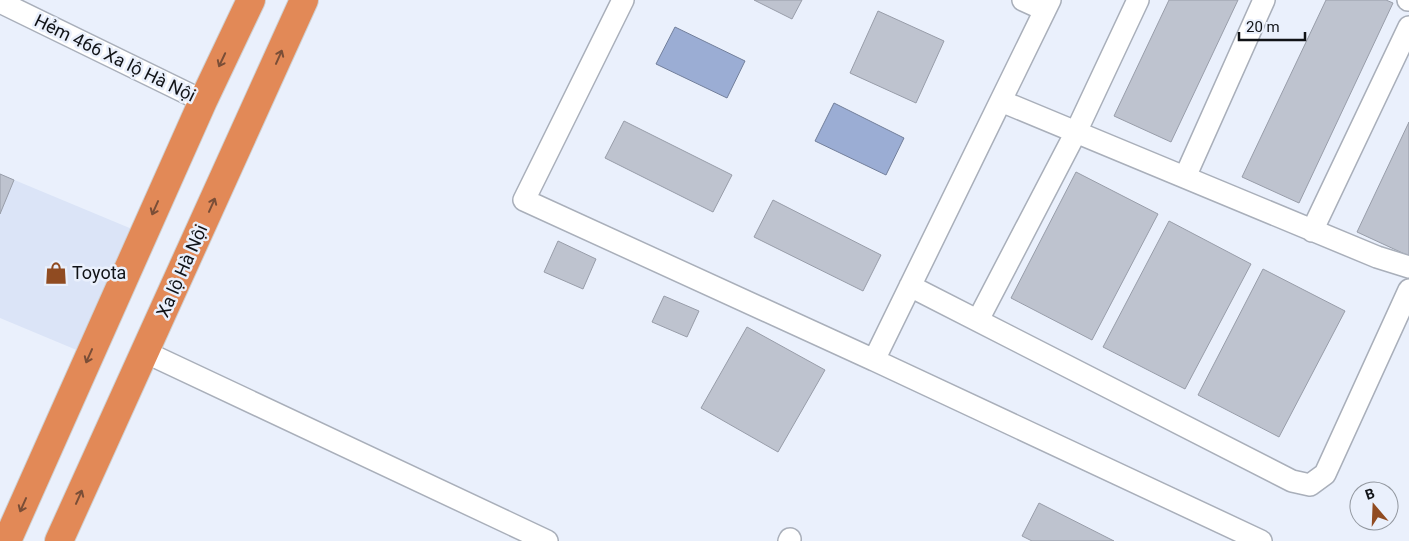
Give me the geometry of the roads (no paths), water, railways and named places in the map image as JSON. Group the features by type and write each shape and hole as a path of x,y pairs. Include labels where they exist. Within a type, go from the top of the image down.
{"highway":[{"path":"7,541 203,101 251,0"},
{"name":"Xa lộ Hà Nội","path":"59,541 304,0"}],"street":[{"path":"623,0 524,200 874,360 1261,541"},
{"path":"874,360 1047,5 1023,0"},
{"path":"978,320 1076,132 1138,0"},
{"path":"1185,178 1264,0"},
{"name":"Hẻm 466 Xa lộ Hà Nội","path":"0,2 203,101"},
{"path":"1312,230 1409,27"},
{"path":"1001,101 1377,258 1409,267"},
{"path":"910,286 1292,481 1310,485 1325,474 1409,290"},
{"path":"145,352 547,541"}],"water":[{"path":"675,27 745,61 727,98 656,64"},
{"path":"834,103 904,138 886,175 815,141"}],"place":[{"name":"Toyota","path":"56,273"}]}
